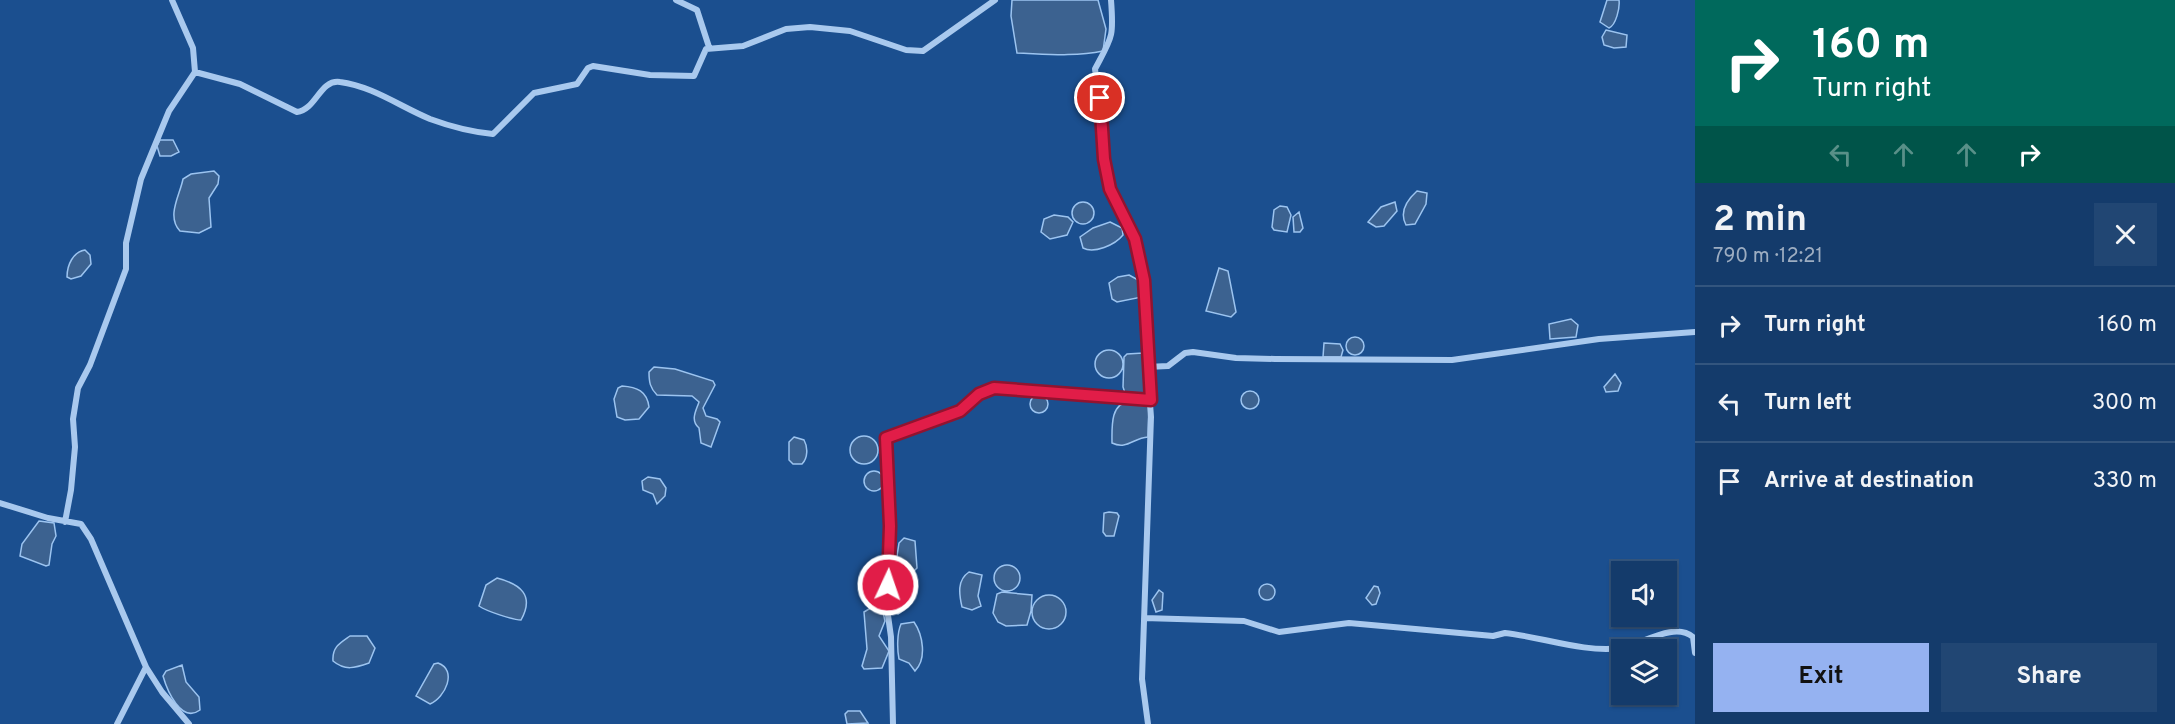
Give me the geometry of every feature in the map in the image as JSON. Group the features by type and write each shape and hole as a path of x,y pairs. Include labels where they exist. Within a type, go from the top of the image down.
{"street":[{"path":"65,522 72,490 75,447 73,419 78,388 90,364 126,269 126,243 141,179 169,111 195,72 193,48 172,0"},
{"path":"676,0 698,10 709,47"},
{"path":"195,72 240,84 297,112 307,108 326,86 342,82 389,98 430,118 493,134 534,93 577,84 588,68 593,66 650,75 694,76 703,52 709,47 743,46 786,29 810,27 850,32 906,50 923,51 995,0"},
{"path":"1111,0 1112,35 1107,50 1095,69 1110,189 1135,239 1144,280 1148,320 1147,367 1151,400 1142,679 1148,724"},
{"path":"1147,367 1168,366 1185,353 1193,352 1266,359 1452,360 1599,339 1695,332"},
{"path":"893,724 891,638 886,601 890,526 886,438 960,411 979,394 994,388 1151,400"},
{"path":"0,503 65,522 81,524 91,539 146,666 162,692 189,724"},
{"path":"1144,618 1244,621 1279,632 1349,623 1493,636 1505,633 1604,648 1620,648 1666,634 1686,633 1693,637 1695,653"},
{"path":"117,724 146,666"}],"water":[{"path":"1012,0 1098,0 1106,29 1103,51 1071,55 1017,53 1011,16"},
{"path":"1607,0 1619,0 1617,16 1609,28 1600,22"},
{"path":"1606,30 1627,35 1626,47 1614,48 1604,45 1602,37"},
{"path":"160,140 173,140 179,152 171,156 160,156 157,146"},
{"path":"214,171 219,176 218,184 209,198 211,227 199,233 180,231 174,219 174,212 183,179 191,174"},
{"path":"1417,191 1427,193 1426,204 1415,224 1406,225 1403,215 1405,206"},
{"path":"1083,202 1091,205 1094,213 1091,221 1083,224 1075,221 1072,213 1075,205"},
{"path":"1395,202 1397,211 1384,226 1376,227 1368,222 1381,207"},
{"path":"1280,206 1287,207 1291,215 1287,232 1274,230 1272,227 1274,210"},
{"path":"1299,212 1303,228 1300,232 1294,232 1293,217"},
{"path":"1054,215 1068,217 1073,222 1067,235 1050,239 1041,232 1044,219"},
{"path":"1110,222 1122,228 1123,235 1119,239 1098,249 1083,248 1080,237 1093,228"},
{"path":"85,250 90,255 91,264 81,276 71,279 67,277 72,260 77,253"},
{"path":"1219,268 1228,271 1236,312 1231,317 1206,311"},
{"path":"1129,275 1140,281 1142,297 1117,302 1112,299 1109,283 1118,277"},
{"path":"1571,319 1578,325 1576,337 1550,339 1549,324"},
{"path":"1355,337 1361,340 1364,346 1361,352 1355,355 1349,352 1346,346 1349,340"},
{"path":"1324,343 1340,344 1343,350 1341,357 1323,357"},
{"path":"1109,350 1119,354 1123,364 1119,374 1109,378 1099,374 1095,364 1099,354"},
{"path":"1143,353 1148,396 1126,396 1123,387 1124,357 1127,354"},
{"path":"654,367 675,369 713,381 715,385 703,408 706,416 720,422 711,447 701,443 699,428 695,422 694,415 699,402 692,396 657,395 649,379 649,372"},
{"path":"1615,374 1621,383 1618,391 1606,392 1604,387"},
{"path":"622,386 637,389 646,397 649,407 639,419 625,420 617,417 614,399 618,388"},
{"path":"1250,391 1256,394 1259,400 1256,406 1250,409 1244,406 1241,400 1244,394"},
{"path":"1039,395 1045,398 1048,404 1045,410 1039,413 1033,410 1030,404 1033,398"},
{"path":"1129,402 1149,404 1148,437 1117,445 1112,443 1113,417 1118,407"},
{"path":"864,436 874,440 878,450 874,460 864,464 854,460 850,450 854,440"},
{"path":"794,437 804,440 806,446 807,452 802,464 793,464 789,460 789,442"},
{"path":"870,471 878,471 884,477 884,485 878,491 870,491 864,485 864,477"},
{"path":"648,477 660,479 666,488 665,496 657,504 653,494 643,490 642,481"},
{"path":"1104,513 1117,513 1119,516 1114,536 1106,536 1103,532"},
{"path":"39,521 54,523 56,536 52,544 49,565 46,566 20,556 22,544"},
{"path":"904,538 915,541 917,568 905,580 897,575 893,563 897,556 899,543"},
{"path":"1007,565 1016,569 1020,578 1016,587 1007,591 998,587 994,578 998,569"},
{"path":"969,572 982,575 978,596 981,606 972,610 962,607 960,592 962,579"},
{"path":"497,578 518,587 526,597 525,611 521,620 500,615 479,606 486,585"},
{"path":"1267,584 1275,592 1267,600 1259,592"},
{"path":"1374,586 1378,587 1380,593 1376,604 1372,605 1366,598"},
{"path":"1159,590 1163,593 1162,610 1156,612 1152,600"},
{"path":"903,592 905,601 903,610 898,614 889,609 889,596"},
{"path":"1002,592 1032,595 1027,625 1006,626 998,622 993,613 997,594"},
{"path":"1049,595 1061,600 1066,612 1061,624 1049,629 1037,624 1032,612 1037,600"},
{"path":"874,606 883,612 885,621 879,636 889,651 882,668 864,669 862,666 867,649 864,612"},
{"path":"914,622 920,633 922,647 921,660 915,671 909,663 899,659 898,646 901,624"},
{"path":"350,636 367,636 375,648 369,663 350,668 333,661 335,649"},
{"path":"438,663 447,672 447,684 440,696 430,704 416,696 434,664"},
{"path":"182,665 186,682 199,697 200,710 193,713 187,713 181,709 171,697 163,676 166,671"},
{"path":"848,711 860,711 868,723 847,724 845,714"}],"route":[{"path":"888,585 890,526 886,438 960,411 979,394 994,388 1151,400 1146,351 1148,320 1144,280 1135,239 1110,189 1104,159 1100,98"}]}
